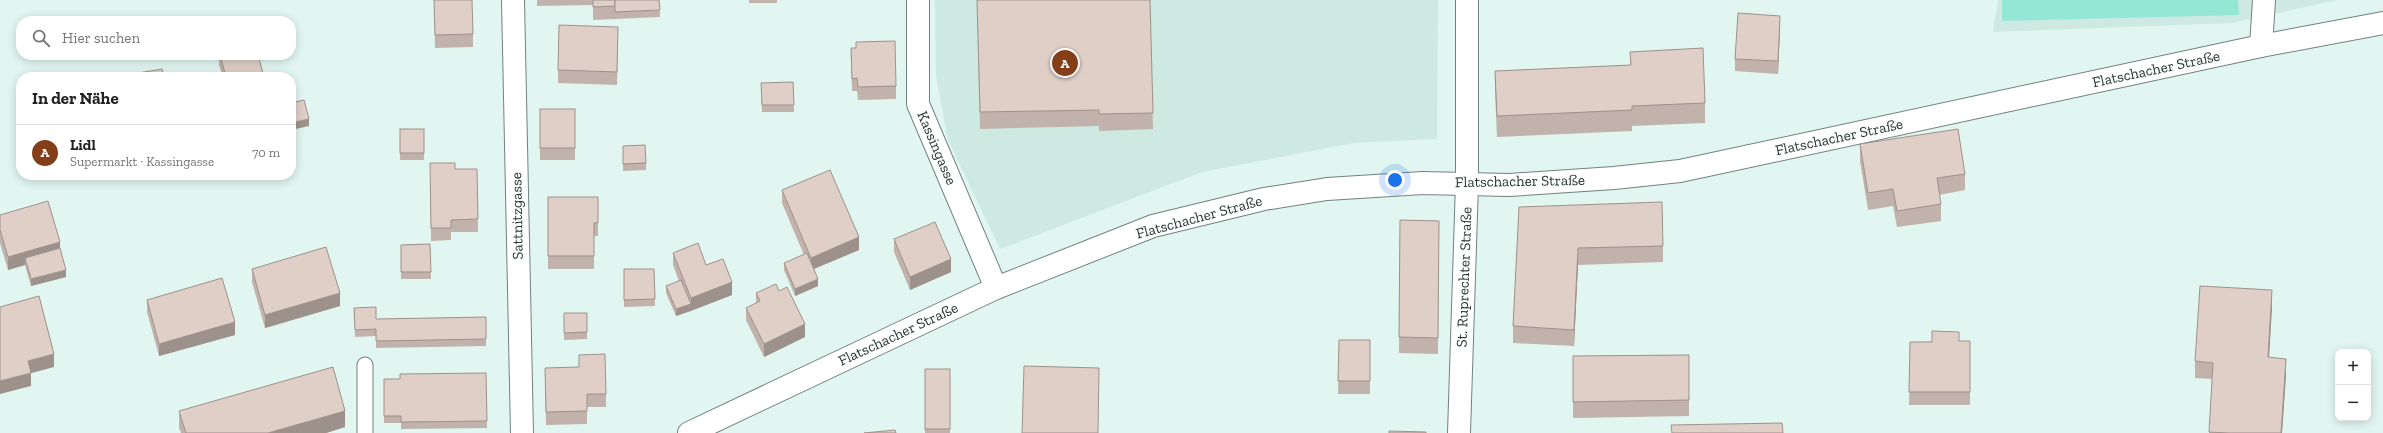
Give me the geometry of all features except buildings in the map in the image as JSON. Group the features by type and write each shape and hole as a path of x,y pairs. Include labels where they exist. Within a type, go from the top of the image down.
{"street":[{"name":"Sattnitzgasse","path":"513,0 522,433"},
{"name":"Kassingasse","path":"918,0 918,104 996,288"},
{"name":"St. Ruprechter Straße","path":"1459,433 1467,183 1467,0"},
{"path":"2261,46 2264,0"},
{"name":"Flatschacher Straße","path":"689,433 996,288 1153,226 1264,199 1327,189 1423,183 1509,185 1614,178 1680,171 2261,46 2383,23"}],"lane":[{"path":"365,366 366,433"}],"shaded area":[{"path":"935,0 1438,0 1437,139 1354,143 1202,172 1000,249 948,140 936,76"},
{"path":"1998,0 2338,0 2232,23 1993,32"}],"green space":[{"path":"2002,0 2238,0 2239,15 2002,21"}],"place":[{"name":"Lidl","path":"1065,63"}]}
